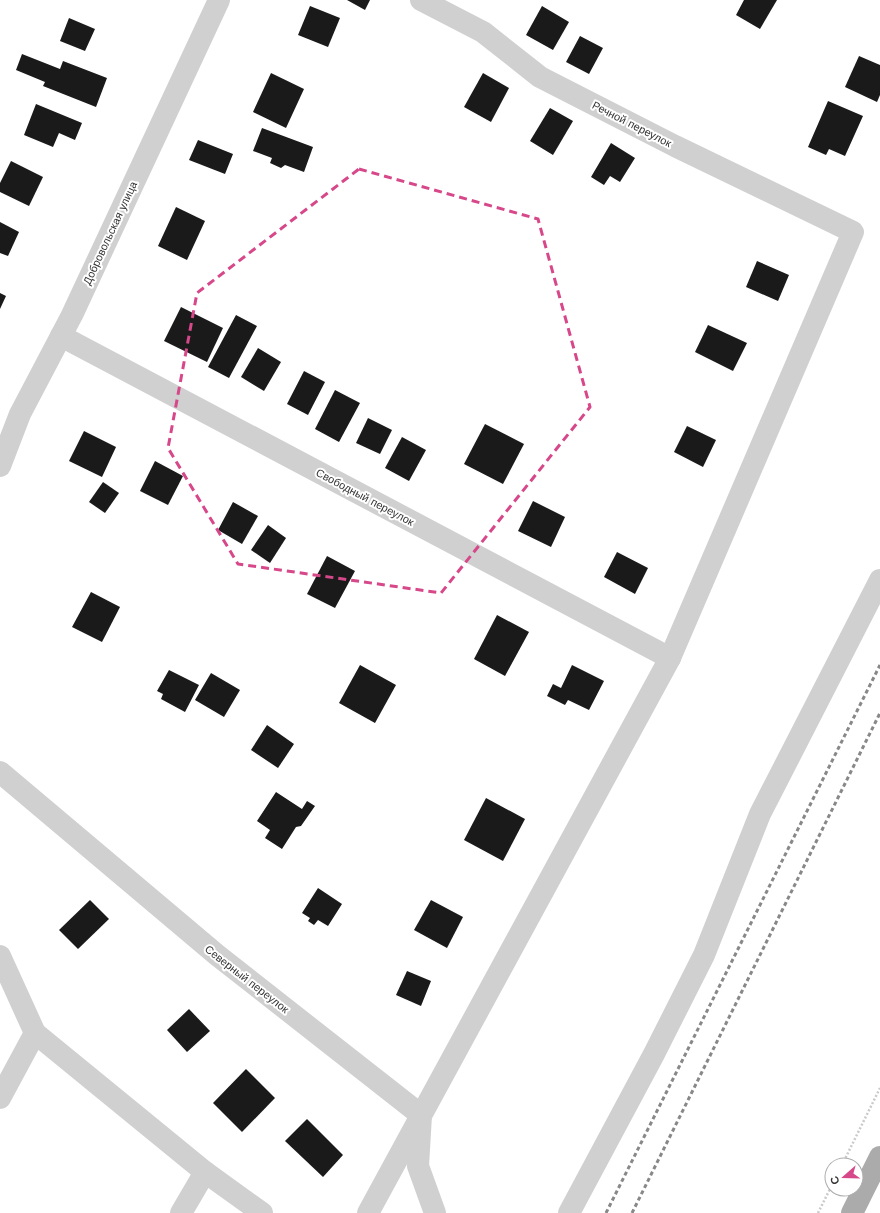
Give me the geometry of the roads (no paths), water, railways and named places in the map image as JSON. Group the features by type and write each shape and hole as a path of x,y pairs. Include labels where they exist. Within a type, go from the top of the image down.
{"main road":[{"path":"852,1213 880,1157"}],"street":[{"name":"Добровольская улица","path":"0,466 20,414 75,308 219,0"},
{"name":"Речной переулок","path":"421,0 483,32 540,77 675,146 853,232 670,658"},
{"name":"Свободный переулок","path":"61,336 670,658"},
{"path":"570,1213 654,1054 704,955 760,814 880,580"},
{"path":"368,1213 670,658"},
{"name":"Северный переулок","path":"0,772 217,955 421,1115"},
{"path":"0,956 35,1033 205,1172 262,1213"},
{"path":"0,1098 35,1033"},
{"path":"421,1115 418,1166 435,1213"},
{"path":"180,1213 205,1172"}],"railway":[{"path":"606,1213 880,665"},
{"path":"632,1213 880,713"}]}
